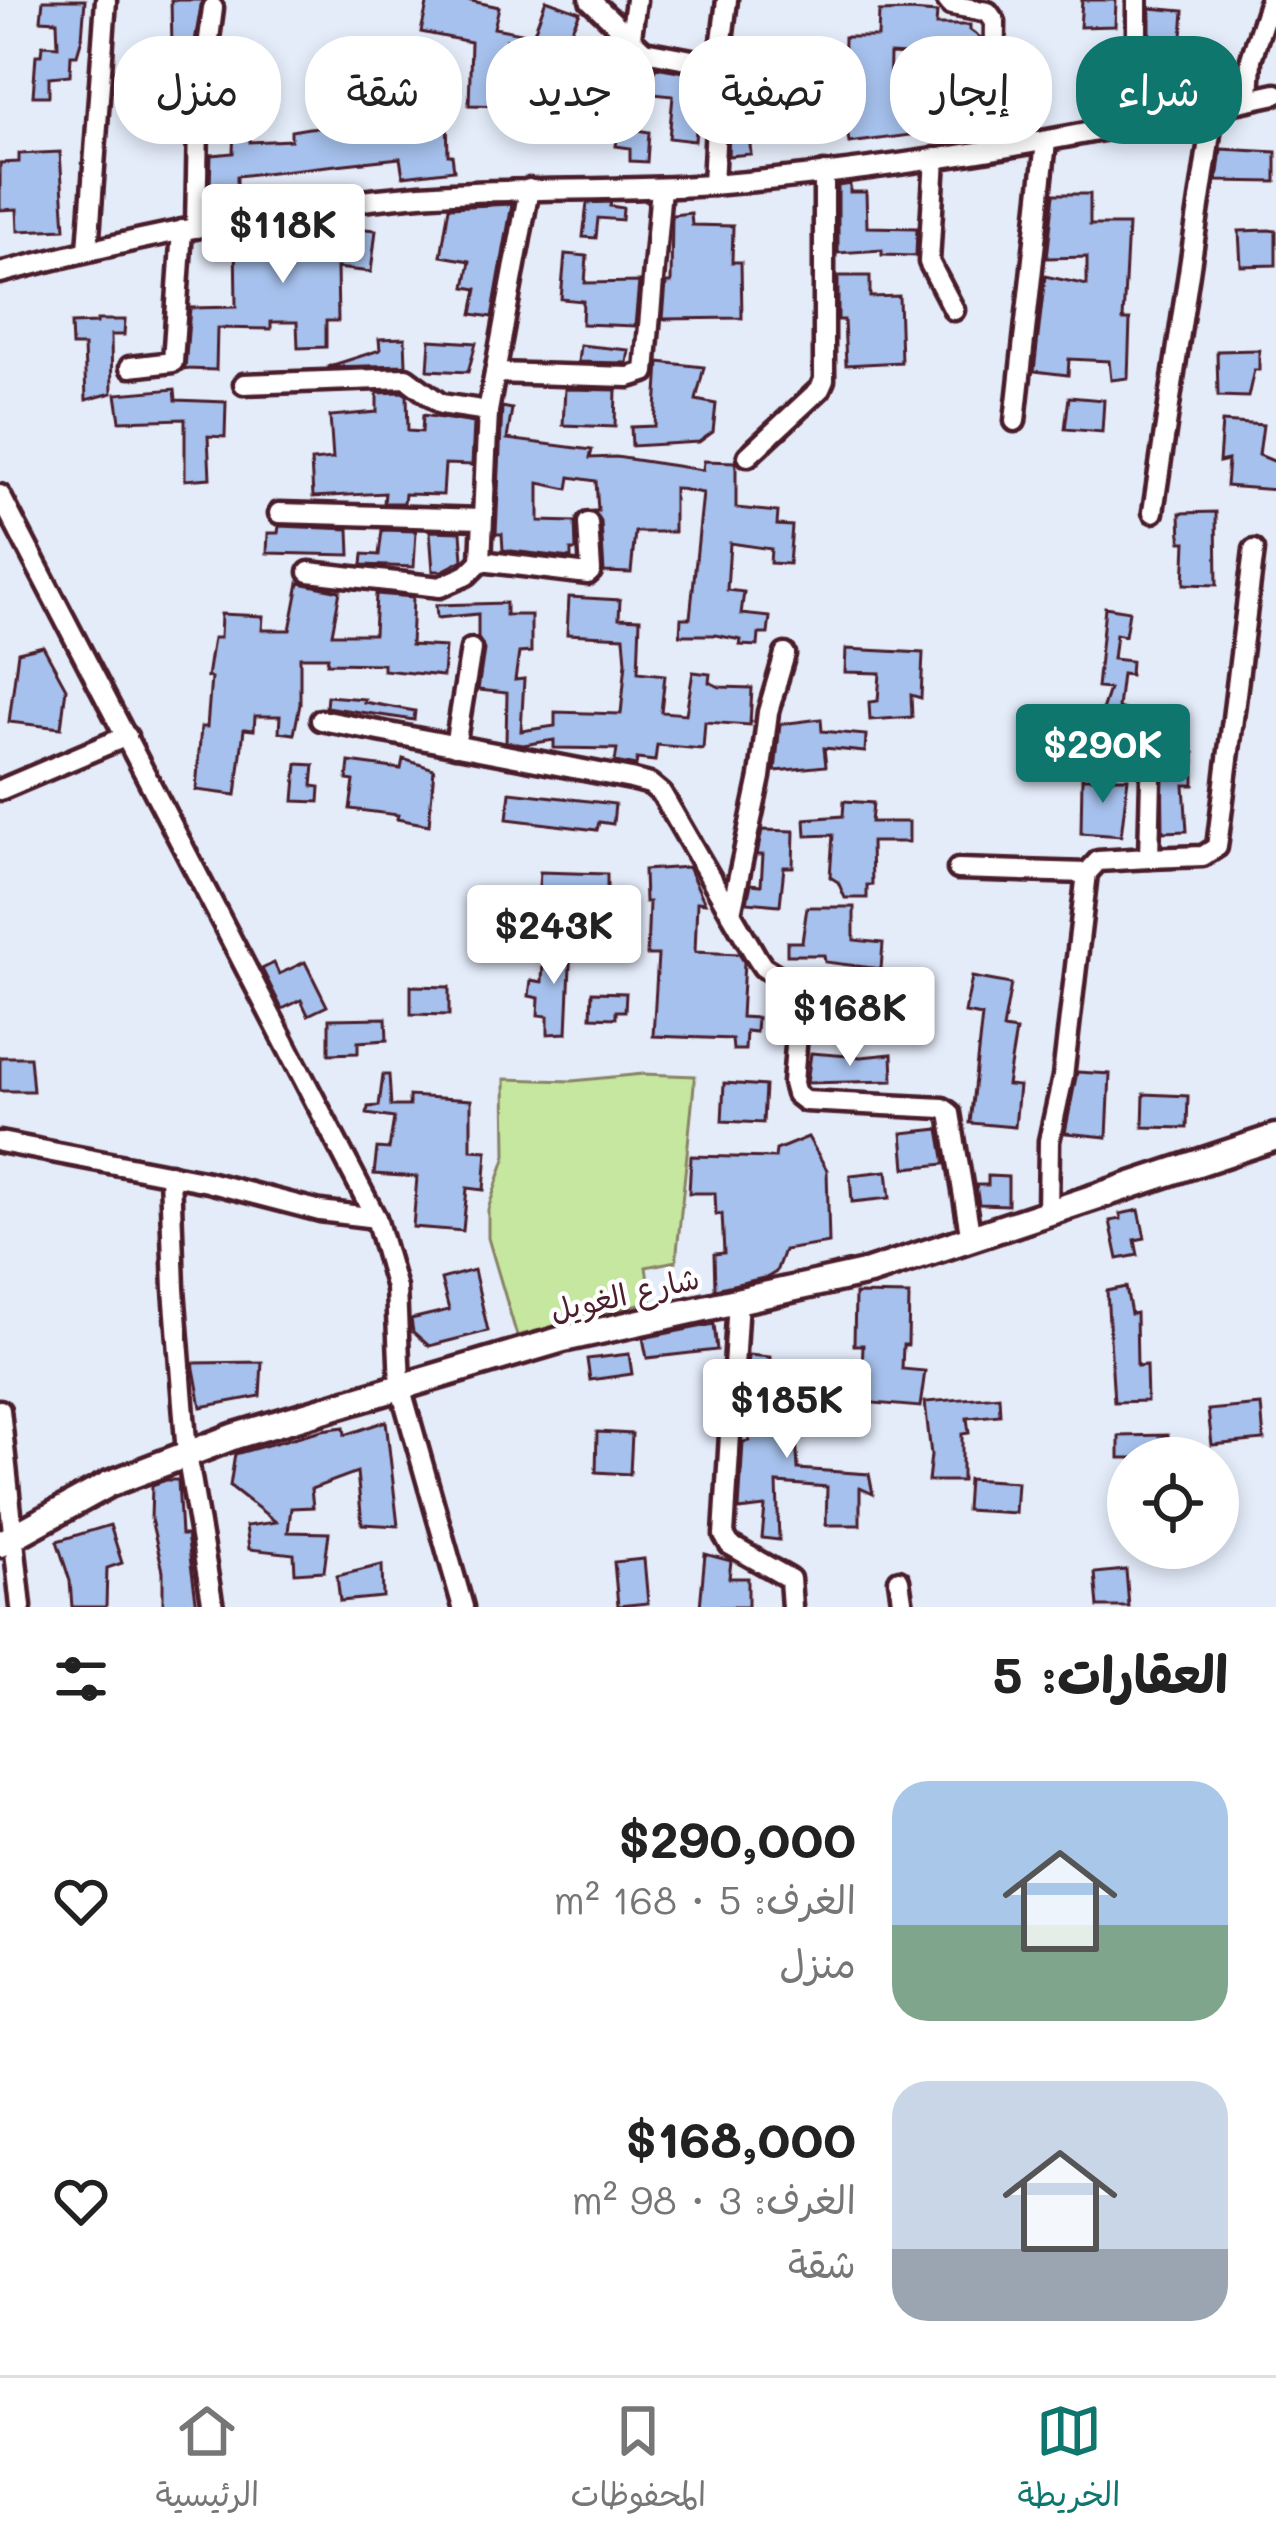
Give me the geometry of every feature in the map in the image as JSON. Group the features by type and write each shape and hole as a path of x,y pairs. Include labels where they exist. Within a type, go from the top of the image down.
{"street":[{"path":"88,250 106,0"},
{"path":"590,0 631,36"},
{"path":"631,36 636,0"},
{"path":"723,36 727,0"},
{"path":"947,0 988,12 995,22 993,149"},
{"path":"1137,0 1137,36"},
{"path":"1249,100 1251,59 1270,0"},
{"path":"130,367 173,362 213,8"},
{"path":"1242,101 1276,94"},
{"path":"713,185 715,144"},
{"path":"0,273 189,229 416,195 713,185 1031,144"},
{"path":"1015,422 1046,144"},
{"path":"1153,512 1208,144"},
{"path":"935,158 928,262 954,310"},
{"path":"748,456 824,380 824,173"},
{"path":"495,373 629,377 645,372 661,188"},
{"path":"309,572 440,587 467,575 481,561 488,411 529,189"},
{"path":"244,384 406,378 441,404 488,411"},
{"path":"0,495 376,1218 396,1288 400,1386 462,1606 448,1607"},
{"path":"279,513 482,519"},
{"path":"481,561 588,574 588,524"},
{"path":"1048,1213 1049,1141 1063,1077 1087,873 1098,862 1203,856 1217,847 1254,550"},
{"path":"455,746 472,650"},
{"path":"731,913 760,777 768,712 785,654"},
{"path":"321,720 650,784 662,794 763,968 789,980 800,997 796,1094 805,1101 943,1108 950,1113 971,1239"},
{"path":"0,790 127,736"},
{"path":"1149,858 1151,778"},
{"path":"958,869 1087,873"},
{"name":"شارع الغويل","path":"6,1541 110,1484 235,1436 563,1339 869,1272 1276,1137"},
{"path":"0,1142 170,1174 320,1211 376,1218"},
{"path":"170,1174 187,1454 213,1607"},
{"path":"738,1300 724,1535 730,1544 790,1579 792,1607"},
{"path":"0,1410 6,1541 21,1607"},
{"path":"899,1580 903,1607"}],"green space":[{"path":"643,1074 695,1076 676,1261 646,1267 651,1301 517,1336 488,1238 488,1209 506,1156 505,1079 572,1081"}],"building":[{"path":"43,0 85,0 82,38 77,55 71,55 70,75 49,77 49,96 33,96 36,55 41,55 42,45 58,46 57,21 41,20"},
{"path":"171,0 202,0 196,36 172,36"},
{"path":"428,0 467,0 499,7 494,28 533,35 546,0 580,12 568,36 486,36 486,105 469,105 471,42 462,36 421,32"},
{"path":"1082,0 1116,0 1115,26 1080,27"},
{"path":"1150,8 1184,11 1182,36 1150,36"},
{"path":"879,12 937,13 936,25 970,25 978,36 890,36 890,138 866,141 866,37 878,37"},
{"path":"655,67 679,71 679,139 669,138 673,96 655,94"},
{"path":"305,129 305,144 448,144 454,170 403,176 400,158 237,176 237,186 210,188 211,155 233,153 233,144 281,144 291,140 291,131"},
{"path":"648,144 647,162 630,161 630,148 616,146"},
{"path":"729,144 750,144 751,154 728,156"},
{"path":"1221,149 1276,152 1276,182 1217,181"},
{"path":"60,152 65,229 18,231 17,209 0,210 0,163 19,162 19,154"},
{"path":"850,184 850,192 866,192 867,227 917,228 916,256 882,255 882,250 838,253 838,186"},
{"path":"1054,194 1090,194 1090,225 1128,225 1123,320 1130,320 1128,378 1111,380 1109,361 1069,359 1068,375 1034,371 1045,276 1087,285 1087,257 1047,258"},
{"path":"611,202 610,206 623,208 622,220 598,218 596,238 583,237 587,203"},
{"path":"512,204 492,317 472,314 477,289 465,287 470,261 441,256 449,207"},
{"path":"691,213 692,225 733,226 732,262 741,262 742,318 663,319 666,283 671,283 672,215"},
{"path":"325,225 376,230 371,272 337,268 338,321 326,321 326,347 298,348 297,322 271,322 271,329 217,328 216,370 185,369 190,308 236,307 235,237 282,228 324,232"},
{"path":"1239,231 1276,231 1276,265 1241,266"},
{"path":"565,254 587,256 585,283 639,282 635,326 582,324 583,301 561,299"},
{"path":"838,276 870,276 870,297 899,296 901,362 846,365 844,320 838,320"},
{"path":"125,320 124,335 111,335 112,393 86,400 84,346 72,346 71,324"},
{"path":"405,338 406,365 327,367 380,350 379,339"},
{"path":"430,340 476,343 468,372 428,370"},
{"path":"580,345 629,350 627,363 578,362"},
{"path":"1259,350 1259,370 1254,370 1248,397 1218,396 1217,351"},
{"path":"659,362 704,367 696,400 716,404 713,432 699,442 632,446 631,427 655,426"},
{"path":"175,389 176,400 226,402 225,437 208,436 210,478 185,480 185,419 120,421 116,394"},
{"path":"565,389 616,390 615,427 563,425"},
{"path":"377,393 407,395 408,431 422,432 423,415 474,423 472,465 445,464 443,495 405,494 404,503 384,503 385,493 313,497 311,461 333,459 330,416 377,412"},
{"path":"1069,397 1104,400 1102,432 1065,429"},
{"path":"502,407 512,409 507,439 592,450 590,458 616,457 703,470 704,461 736,462 736,508 778,512 777,525 792,526 789,564 770,563 771,549 730,543 727,590 744,592 741,614 770,617 768,634 759,634 758,646 715,635 680,635 681,618 690,618 703,493 674,488 674,532 635,532 631,573 604,572 601,522 594,511 598,511 596,481 570,477 568,489 539,483 539,521 575,522 576,550 571,550 571,558 503,550 502,534 496,534"},
{"path":"1222,422 1263,425 1259,455 1276,462 1276,490 1226,486 1228,460 1219,462"},
{"path":"1216,512 1217,585 1184,584 1186,542 1181,542 1180,513"},
{"path":"279,526 349,529 350,555 267,553 268,533 278,533"},
{"path":"382,530 416,531 414,567 362,565 363,554 379,555"},
{"path":"430,531 461,532 463,560 433,571"},
{"path":"299,583 340,591 332,634 374,634 376,594 413,597 411,645 445,647 443,676 383,670 383,664 327,663 328,657 300,657 300,704 294,734 279,732 280,716 255,716 254,730 244,729 236,795 196,790 201,727 207,727 211,678 207,677 213,638 220,638 221,614 263,616 262,630 290,630"},
{"path":"569,597 620,600 619,618 640,619 638,672 665,675 661,712 686,714 693,672 710,674 709,682 720,687 752,688 750,725 705,722 703,749 657,745 655,761 637,759 636,766 615,762 617,749 554,748 554,740 523,745 506,742 507,693 478,690 484,650 478,638 478,614 437,618 436,605 506,603 506,615 531,615 531,652 519,653 515,680 524,679 521,731 555,726 555,712 621,714 624,637 567,634"},
{"path":"1105,607 1129,611 1125,636 1116,634 1113,659 1131,661 1130,675 1122,674 1118,708 1139,715 1130,742 1095,731 1109,689 1097,688"},
{"path":"43,646 66,688 61,728 9,722 18,652"},
{"path":"846,649 923,653 921,698 911,695 912,717 870,720 869,702 878,701 880,673 845,672"},
{"path":"327,696 415,711 414,720 326,707"},
{"path":"821,719 822,731 866,735 865,752 824,748 826,766 775,771 780,724"},
{"path":"1162,753 1194,753 1194,785 1184,785 1187,831 1163,832"},
{"path":"403,759 434,769 429,825 397,819 398,815 350,809 354,781 347,780 349,762 401,769"},
{"path":"297,764 314,765 312,786 320,787 319,802 294,801"},
{"path":"1082,778 1128,778 1121,836 1081,833"},
{"path":"510,792 615,804 613,824 599,822 597,830 507,819"},
{"path":"844,801 873,803 871,822 909,822 909,842 871,842 872,885 867,885 867,898 845,898 838,882 830,877 833,835 806,836 805,819 843,816"},
{"path":"762,830 794,831 793,867 784,867 780,905 747,902 751,884 761,885 763,855 757,855"},
{"path":"688,867 705,903 697,902 695,952 739,954 744,962 741,1017 757,1018 756,1032 746,1031 745,1050 733,1050 732,1039 653,1036 658,955 647,955 649,902 645,902 644,870"},
{"path":"540,872 607,874 607,892 594,892 594,900 538,902"},
{"path":"807,907 854,907 854,940 883,943 881,969 825,962 824,955 787,955 787,942 802,942"},
{"path":"544,943 571,944 567,1033 548,1034 548,1016 538,1015 539,998 529,996 531,980 542,982"},
{"path":"305,962 327,1006 308,1015 301,1000 282,1009 262,969 274,963 279,974"},
{"path":"972,977 1011,984 1003,1029 1016,1031 1007,1085 1019,1086 1015,1127 970,1123 982,1016 965,1013"},
{"path":"411,986 449,987 449,1015 411,1014"},
{"path":"592,992 626,993 625,1011 616,1011 616,1018 591,1017"},
{"path":"386,1018 387,1040 358,1042 358,1053 329,1054 329,1019"},
{"path":"811,1053 892,1054 893,1081 807,1083"},
{"path":"0,1057 30,1057 33,1091 0,1091"},
{"path":"1077,1072 1110,1074 1107,1137 1065,1133"},
{"path":"383,1075 389,1075 391,1106 409,1106 409,1096 471,1100 471,1150 487,1151 484,1190 467,1188 463,1231 413,1227 417,1177 374,1174 377,1148 389,1149 394,1118 367,1114 368,1107 379,1106"},
{"path":"724,1083 765,1086 763,1123 722,1121"},
{"path":"1144,1094 1188,1096 1187,1128 1143,1127"},
{"path":"939,1129 945,1164 905,1168 902,1133"},
{"path":"808,1137 827,1170 829,1243 784,1250 776,1272 768,1277 715,1289 714,1254 724,1253 722,1214 716,1215 715,1193 689,1193 691,1156 775,1158 776,1150"},
{"path":"887,1171 890,1198 852,1202 850,1175"},
{"path":"988,1176 1008,1177 1008,1205 979,1204 976,1185 988,1185"},
{"path":"1139,1210 1145,1238 1135,1240 1138,1255 1118,1259 1110,1221"},
{"path":"474,1270 488,1331 429,1346 413,1332 411,1319 449,1310 441,1279"},
{"path":"1126,1287 1131,1314 1136,1313 1137,1366 1146,1365 1147,1401 1114,1402 1107,1291"},
{"path":"855,1294 909,1295 908,1345 903,1345 902,1369 925,1371 920,1407 861,1402 863,1345 854,1345"},
{"path":"714,1324 717,1350 647,1358 643,1338"},
{"path":"629,1354 632,1374 590,1380 587,1359"},
{"path":"748,1355 770,1357 765,1404 794,1402 798,1469 869,1474 873,1494 860,1488 860,1525 826,1525 827,1487 777,1483 779,1540 762,1538 765,1507 739,1510 743,1442 749,1441"},
{"path":"798,1360 830,1361 829,1396 804,1395 805,1373 798,1373"},
{"path":"262,1362 260,1396 201,1407 193,1363"},
{"path":"999,1396 1000,1415 967,1418 969,1433 962,1434 962,1481 928,1481 931,1455 925,1402"},
{"path":"1261,1405 1264,1440 1239,1442 1239,1437 1211,1437 1208,1410"},
{"path":"386,1421 398,1526 362,1524 357,1472 311,1489 313,1507 291,1508 288,1532 329,1533 324,1571 295,1573 294,1554 249,1549 246,1526 276,1522 230,1486 235,1454 322,1430 344,1427 345,1435"},
{"path":"597,1432 632,1434 630,1474 596,1472"},
{"path":"968,1479 1017,1482 1015,1513 966,1510"},
{"path":"178,1480 181,1535 187,1535 197,1607 163,1607 163,1571 151,1519 152,1485"},
{"path":"110,1525 122,1563 107,1568 106,1607 72,1607 70,1581 57,1541"},
{"path":"705,1554 731,1561 729,1578 748,1578 748,1607 700,1607"},
{"path":"644,1559 648,1603 618,1606 614,1562"},
{"path":"382,1565 383,1597 340,1601 337,1576"},
{"path":"1126,1570 1129,1607 1098,1607 1095,1573"}]}
